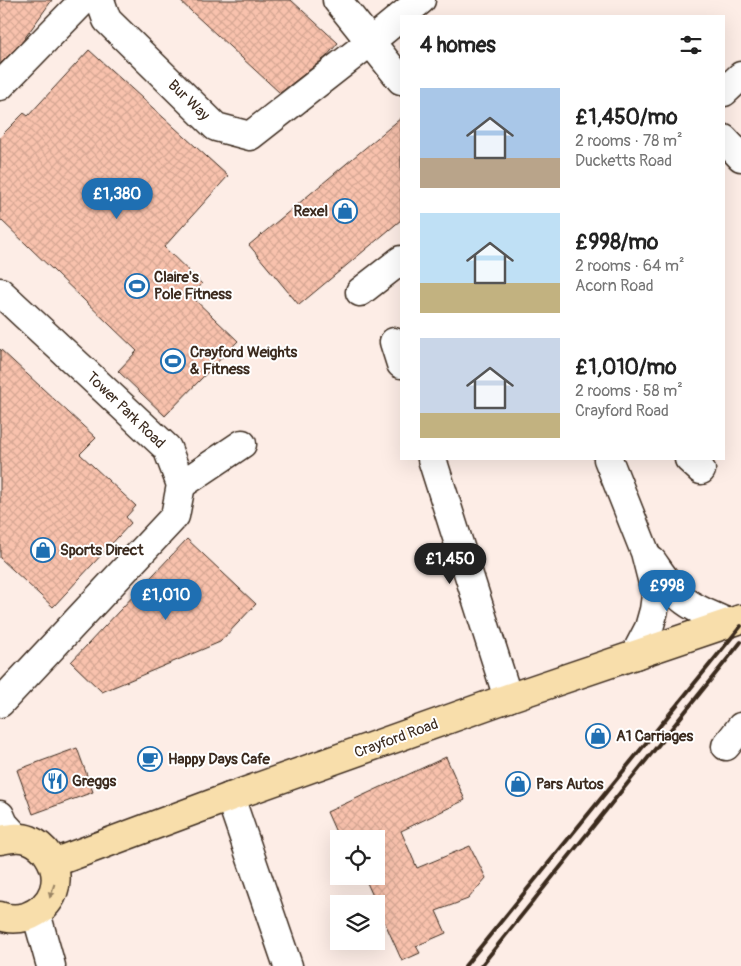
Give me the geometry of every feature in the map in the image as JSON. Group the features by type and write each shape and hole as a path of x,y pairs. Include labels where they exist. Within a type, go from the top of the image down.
{"main road":[{"name":"Crayford Road","path":"53,863 230,797 508,698 735,621"},
{"path":"0,916 20,919 36,913 47,904 54,891 56,877 53,863 45,850 32,840 8,839"}],"street":[{"path":"0,86 84,0"},
{"name":"Bur Way","path":"100,0 107,20 216,127 250,136 370,42"},
{"path":"337,0 400,79"},
{"path":"403,15 421,0"},
{"path":"370,42 400,17"},
{"path":"725,91 741,76"},
{"path":"360,292 400,261"},
{"name":"Tower Park Road","path":"0,292 167,448 181,485"},
{"path":"0,703 175,516 181,485 242,444"},
{"path":"432,460 508,698"},
{"path":"608,460 645,552 656,595 649,628 636,655"},
{"path":"645,552 673,589 686,601 700,610 735,621"},
{"path":"230,797 288,966"},
{"path":"0,815 8,839"},
{"path":"36,913 51,966"}],"building":[{"path":"0,0 52,0 22,42 0,64"},
{"path":"179,0 291,0 338,43 326,57 280,93"},
{"path":"89,50 228,176 164,247 202,284 191,296 238,341 165,416 118,371 137,351 0,219 0,137 24,113 28,116"},
{"name":"Rexel","path":"400,119 400,221 299,305 249,245"},
{"path":"0,349 96,438 80,454 136,506 126,517 131,523 53,607 0,558"},
{"path":"187,539 256,604 220,642 102,692 71,662"},
{"name":"Greggs","path":"77,748 93,792 33,814 17,770"},
{"path":"446,757 465,800 401,831 417,868 470,846 486,878 468,899 436,911 446,933 416,946 420,953 402,961 385,923 385,895 372,895 368,885 385,885 385,830 335,830 327,812"}],"railway":[{"path":"465,966 741,626"},
{"path":"481,966 741,642"}],"place":[{"name":"Rexel","path":"345,211"},
{"name":"Claire's Pole Fitness","path":"137,286"},
{"name":"Crayford Weights & Fitness","path":"173,361"},
{"name":"Sports Direct","path":"43,550"},
{"name":"A1 Carriages","path":"598,736"},
{"name":"Happy Days Cafe","path":"150,759"},
{"name":"Greggs","path":"55,781"},
{"name":"Pars Autos","path":"518,784"}]}
